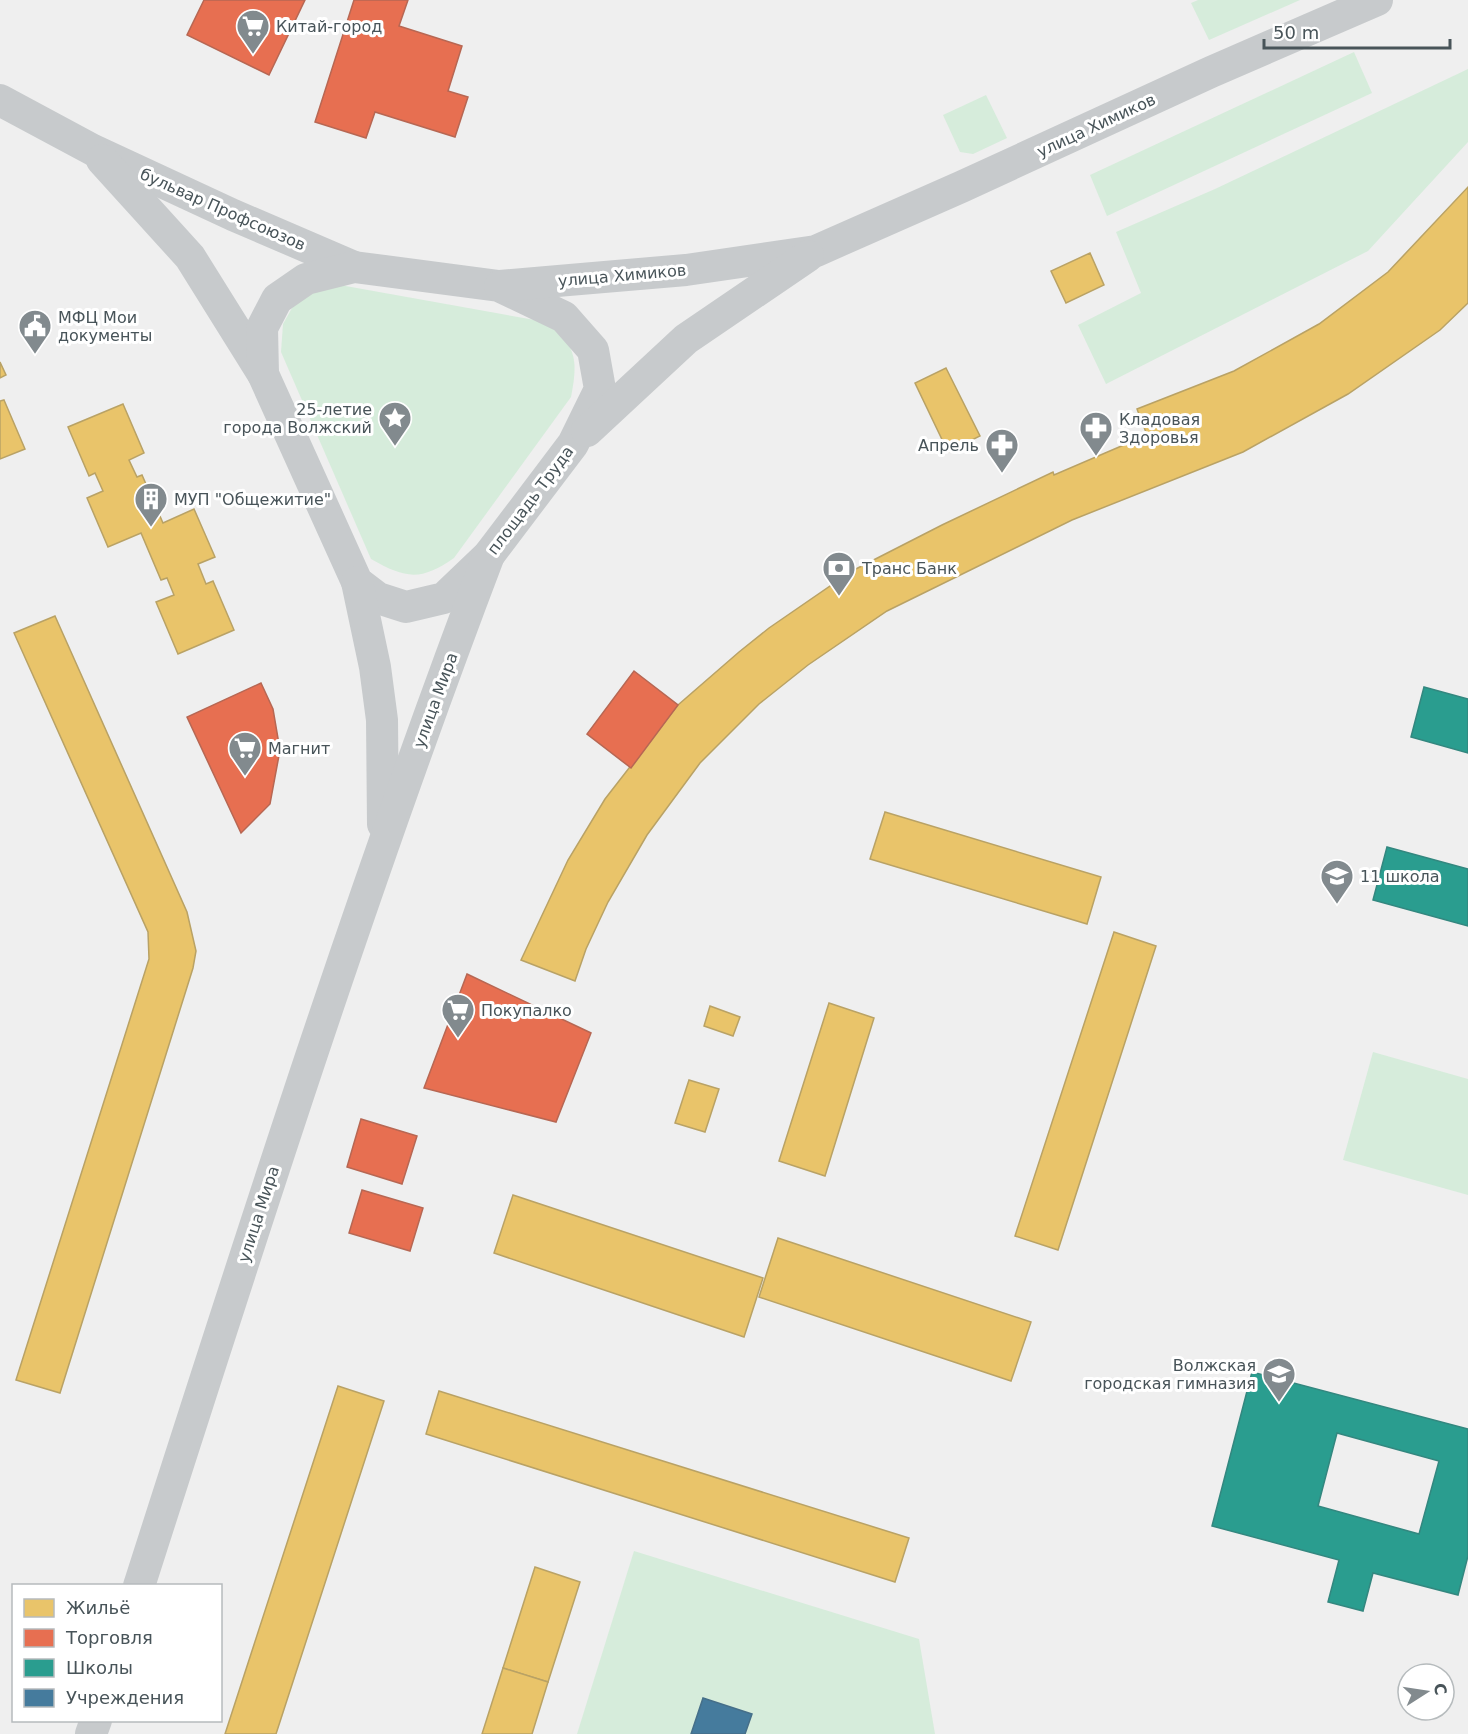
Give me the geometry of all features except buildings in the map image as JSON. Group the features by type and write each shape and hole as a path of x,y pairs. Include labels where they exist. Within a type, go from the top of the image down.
{"street":[{"name":"улица Химиков","path":"573,444 686,339 816,251 1211,72 1377,0"},
{"name":"бульвар Профсоюзов","path":"0,100 93,150 233,215 354,267"},
{"name":"бульвар Профсоюзов","path":"93,150 190,257 263,374"},
{"name":"улица Химиков","path":"499,286 686,270 816,251"},
{"name":"площадь Труда","path":"354,267 499,286 564,317 593,350 600,389 573,444 489,555 444,598 406,607 378,598 357,582 263,374 262,328 277,299 306,279 354,267"},
{"name":"улица Мира","path":"140,1584 279,1148 441,681 489,555"},
{"name":"улица Мира","path":"357,582 375,667 382,720 383,845"}],"green space":[{"path":"1198,0 1300,0 1209,40 1191,3"},
{"path":"1354,52 1372,93 1107,216 1090,175"},
{"path":"1468,69 1468,142 1368,251 1106,384 1078,325 1141,293 1116,232 1215,189"},
{"path":"986,95 1007,138 973,154 960,152 943,115"},
{"path":"340,285 546,322 564,338 573,355 574,373 571,397 454,558 432,571 413,575 404,574 371,559 281,352 283,324 292,308 313,291"},
{"path":"1373,1052 1468,1079 1468,1195 1343,1160"},
{"path":"634,1551 919,1639 935,1734 577,1734"}],"place":[{"name":"Китай-город","path":"253,55"},
{"name":"МФЦ Мои документы","path":"35,355"},
{"name":"25-летие города Волжский","path":"395,447"},
{"name":"Кладовая Здоровья","path":"1096,457"},
{"name":"Апрель","path":"1002,474"},
{"name":"МУП \"Общежитие\"","path":"151,528"},
{"name":"Транс Банк","path":"839,597"},
{"name":"Магнит","path":"245,777"},
{"name":"11 школа","path":"1337,905"},
{"name":"Покупалко","path":"458,1039"},
{"name":"Волжская городская гимназия","path":"1279,1403"}]}
